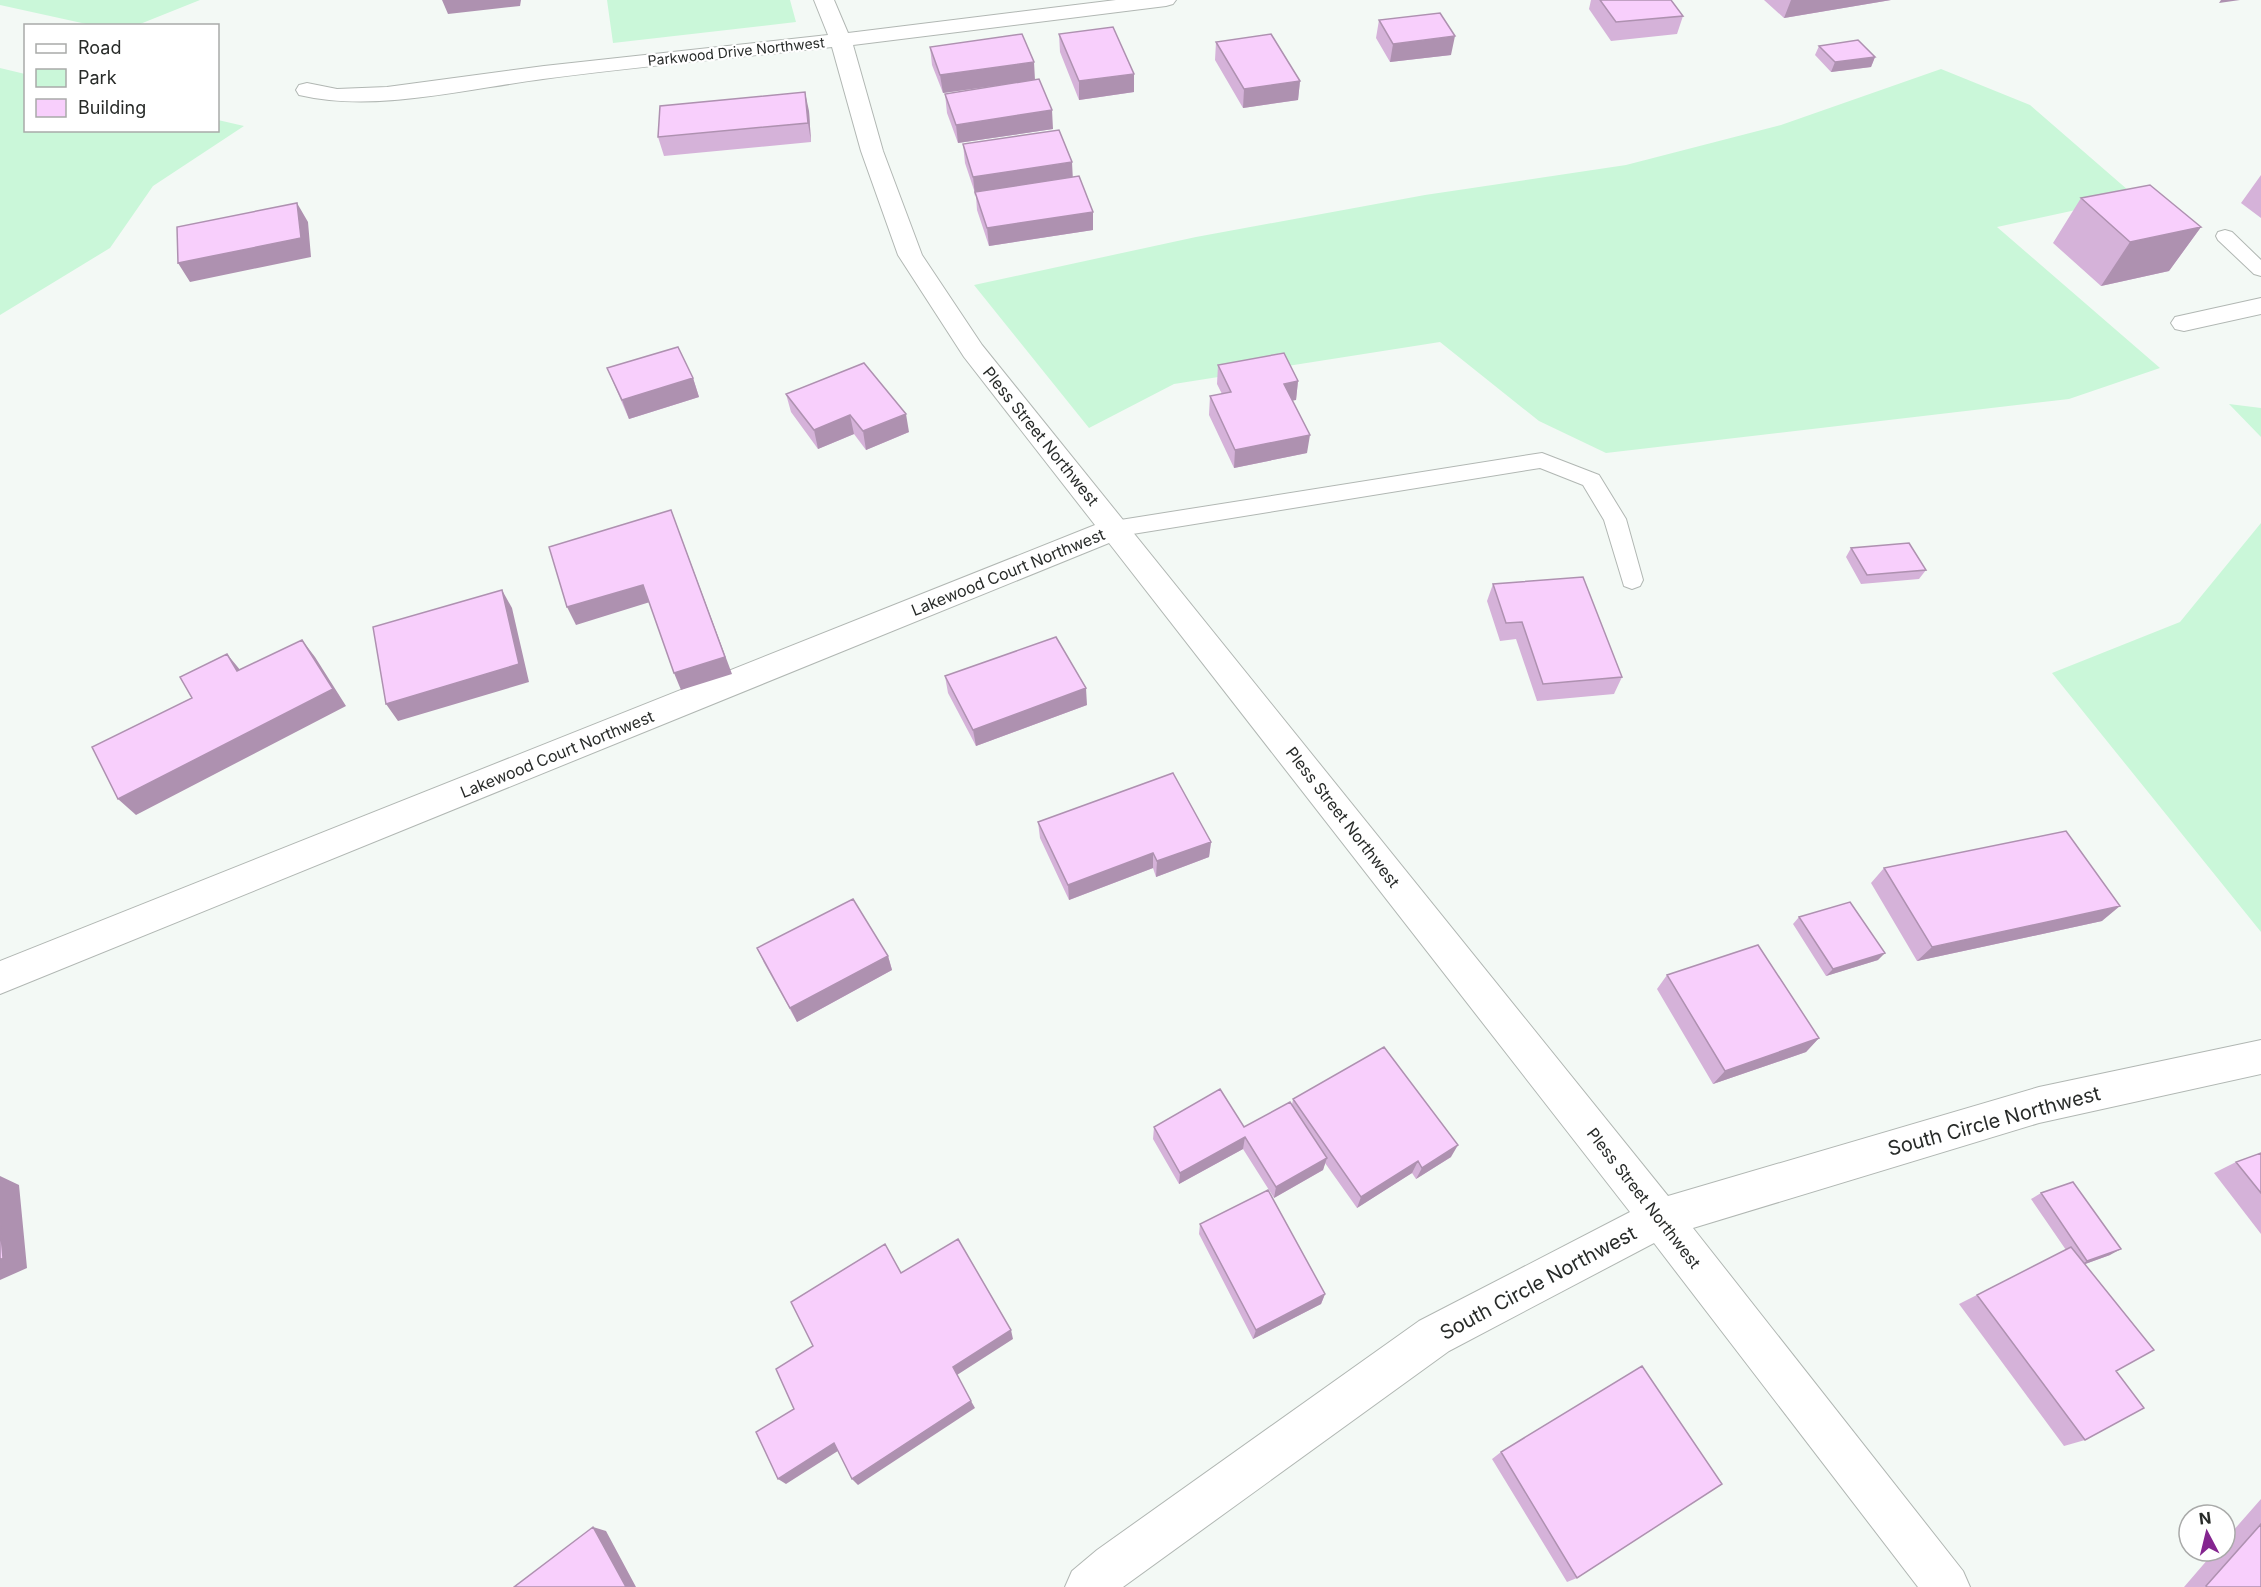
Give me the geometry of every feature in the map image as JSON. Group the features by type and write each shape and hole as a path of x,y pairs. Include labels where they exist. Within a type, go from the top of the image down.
{"street":[{"name":"Pless Street Northwest","path":"824,0 841,40 872,151 910,255 973,351 1660,1218 1947,1587"},
{"name":"Parkwood Drive Northwest","path":"307,90 338,96 387,94 544,72 841,40 1166,0"},
{"path":"2184,323 2261,306"},
{"name":"Lakewood Court Northwest","path":"0,978 1114,529"},
{"name":"South Circle Northwest","path":"1088,1587 1123,1559 1434,1336 1660,1218 2039,1105 2261,1057"}],"lane":[{"path":"2225,236 2261,270"},
{"path":"1114,529 1542,460 1591,480 1615,519 1632,580"}],"green space":[{"path":"0,0 200,0 140,24 86,24 0,5"},
{"path":"607,0 790,0 796,22 613,43"},
{"path":"0,68 24,74 24,132 219,132 219,120 244,126 153,186 110,248 0,315"},
{"path":"1941,69 2030,105 2136,197 1997,227 2160,368 2069,399 1606,453 1539,421 1440,342 1174,384 1089,428 974,285 1196,237 1425,195 1626,165 1781,125"},
{"path":"2229,404 2261,408 2261,437"},
{"path":"2261,523 2261,932 2052,673 2180,622"}],"building":[{"path":"1600,0 1671,0 1683,16 1616,22"},
{"path":"1440,13 1455,36 1393,44 1379,20"},
{"path":"1113,27 1134,74 1079,81 1059,34"},
{"path":"1022,34 1034,62 940,75 930,47"},
{"path":"1271,34 1300,81 1244,89 1216,42"},
{"path":"1858,40 1875,57 1835,62 1819,46"},
{"path":"1039,79 1052,110 956,125 945,94"},
{"path":"805,92 808,123 658,137 660,106"},
{"path":"1059,130 1072,162 973,177 963,144"},
{"path":"1079,176 1093,212 987,228 975,192"},
{"path":"2150,185 2201,227 2130,242 2081,198"},
{"path":"297,203 301,238 178,263 177,227"},
{"path":"678,347 693,378 622,400 607,368"},
{"path":"1284,353 1298,381 1284,384 1310,435 1235,450 1210,396 1231,392 1218,365"},
{"path":"864,363 906,414 863,431 850,415 814,430 786,394"},
{"path":"671,510 725,657 674,673 643,585 567,607 549,547"},
{"path":"1909,543 1926,570 1867,575 1851,548"},
{"path":"1583,577 1622,677 1543,684 1522,622 1506,623 1493,584"},
{"path":"502,590 519,664 386,704 373,627"},
{"path":"1056,637 1086,688 973,730 945,676"},
{"path":"302,640 333,689 118,799 92,747 192,698 180,677 227,654 237,671"},
{"path":"1173,773 1211,842 1157,861 1153,853 1068,885 1038,822"},
{"path":"2066,831 2120,906 1932,947 1884,868"},
{"path":"853,899 888,956 790,1008 757,948"},
{"path":"1850,902 1885,953 1833,969 1799,917"},
{"path":"1758,945 1819,1038 1725,1071 1667,975"},
{"path":"1384,1047 1458,1145 1422,1168 1418,1161 1361,1197 1293,1099"},
{"path":"1220,1089 1244,1127 1290,1102 1327,1158 1276,1187 1245,1137 1180,1173 1154,1127"},
{"path":"2261,1153 2261,1193 2236,1162"},
{"path":"2073,1182 2121,1249 2087,1261 2041,1193"},
{"path":"1268,1190 1325,1294 1256,1330 1200,1224"},
{"path":"0,1223 3,1258 0,1260"},
{"path":"958,1239 1011,1330 953,1367 971,1401 852,1479 834,1443 778,1479 756,1432 794,1409 776,1369 813,1346 791,1302 885,1244 901,1273"},
{"path":"2071,1247 2154,1350 2116,1371 2144,1408 2085,1440 1977,1295"},
{"path":"1642,1366 1722,1484 1577,1578 1501,1452"},
{"path":"2261,1524 2261,1587 2207,1587 2226,1563 2237,1563 2237,1551"},
{"path":"593,1527 626,1587 514,1587"}]}
